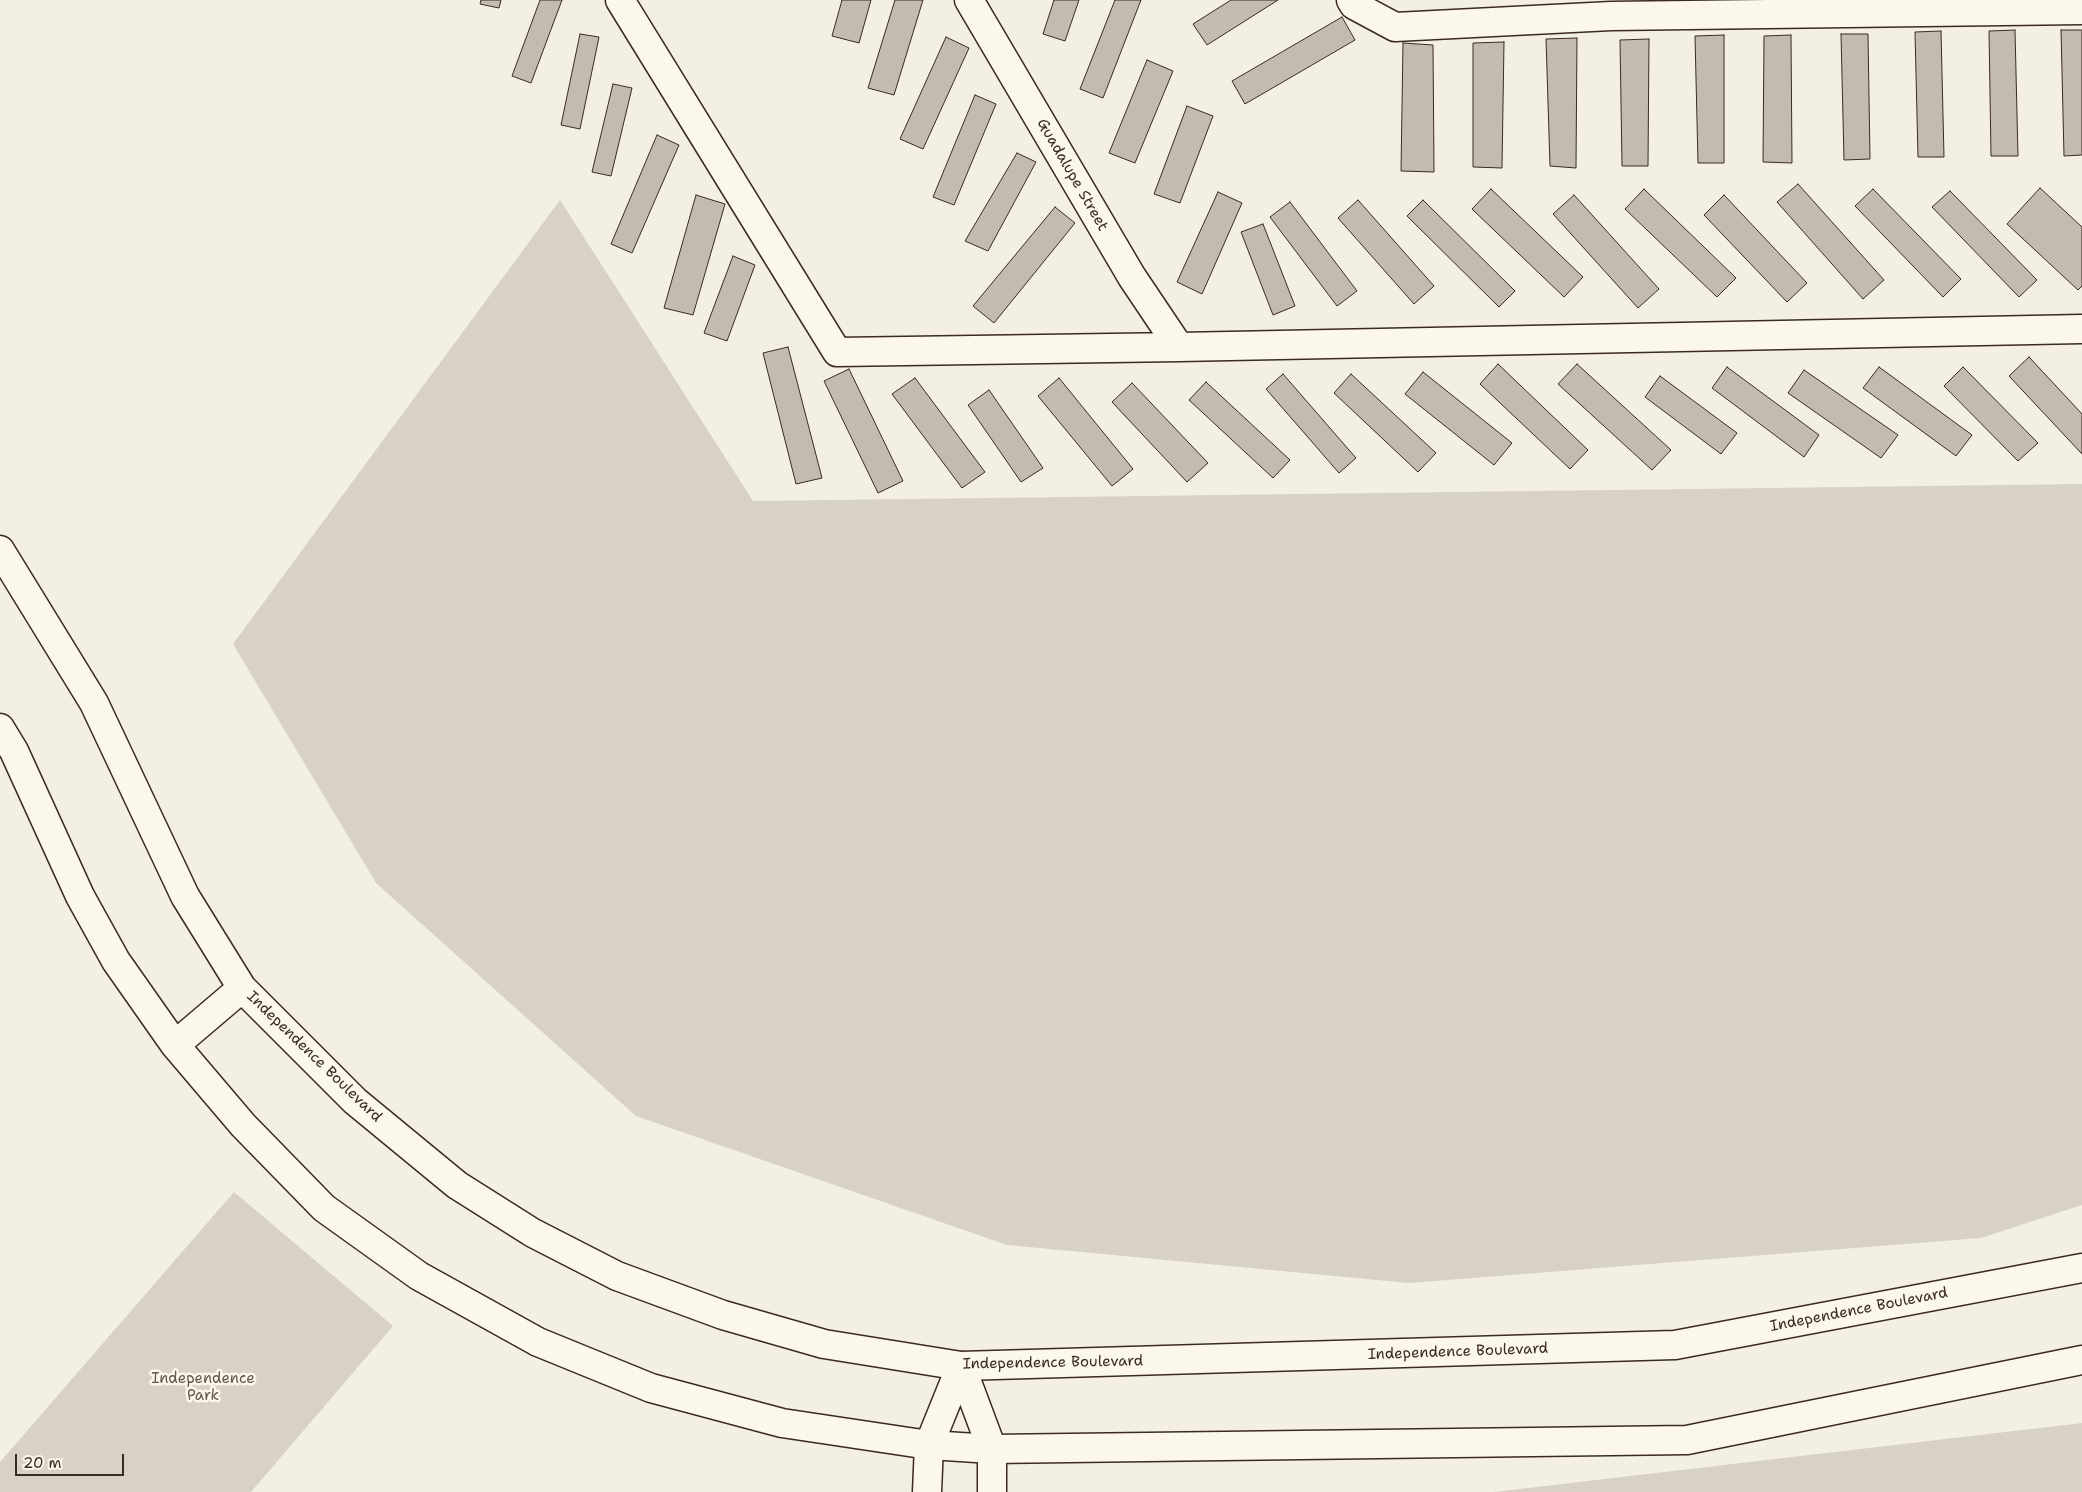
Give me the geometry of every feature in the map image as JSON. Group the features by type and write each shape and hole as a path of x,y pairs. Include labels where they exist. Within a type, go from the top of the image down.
{"main road":[{"path":"620,0 837,352 2082,329"},
{"name":"Guadalupe Street","path":"969,0 1132,277 1178,347"},
{"path":"1351,0 1354,5 1395,27 1571,9 2082,10"},
{"name":"Independence Boulevard","path":"0,550 94,703 185,896 242,988 355,1101 457,1185 533,1233 617,1276 722,1315 824,1344 961,1366 1675,1345 2082,1268"},
{"path":"0,728 14,751 80,896 111,953 175,1045 243,1126 324,1208 419,1276 538,1342 651,1388 782,1423 929,1444 992,1449 1687,1440 2082,1360"},
{"path":"175,1045 242,988"},
{"path":"927,1492 929,1444 961,1366"},
{"path":"961,1366 992,1449 992,1492"}],"green space":[{"path":"560,200 753,501 2082,484 2082,1205 1981,1238 1409,1283 1007,1245 636,1116 376,883 233,644"},
{"name":"Independence Park","path":"234,1192 393,1326 251,1492 0,1492 0,1462"},
{"path":"2082,1423 2082,1492 1494,1492"}],"building":[{"path":"481,0 501,0 499,8 480,4"},
{"path":"540,0 562,0 531,83 512,76"},
{"path":"842,0 871,0 859,43 832,36"},
{"path":"895,0 923,0 894,95 868,88"},
{"path":"1054,0 1079,0 1065,41 1043,34"},
{"path":"1115,0 1141,0 1103,98 1080,89"},
{"path":"1231,0 1278,0 1207,45 1193,24"},
{"path":"1342,17 1355,40 1245,104 1232,81"},
{"path":"2015,30 2018,156 1991,156 1989,31"},
{"path":"2061,30 2082,30 2082,155 2064,156"},
{"path":"1941,31 1944,157 1918,157 1915,32"},
{"path":"580,34 599,37 580,129 561,125"},
{"path":"1841,34 1868,34 1870,159 1844,160"},
{"path":"1724,35 1724,163 1698,163 1695,36"},
{"path":"1791,35 1792,163 1763,162 1764,36"},
{"path":"946,37 969,48 923,149 900,139"},
{"path":"1577,38 1576,168 1550,166 1546,39"},
{"path":"1649,39 1648,166 1622,166 1620,40"},
{"path":"1504,42 1502,168 1473,167 1473,43"},
{"path":"1403,43 1433,45 1434,172 1401,171"},
{"path":"1147,60 1173,71 1135,163 1109,153"},
{"path":"613,84 632,88 611,176 592,172"},
{"path":"975,95 996,104 954,205 933,197"},
{"path":"1187,106 1213,116 1180,203 1154,194"},
{"path":"657,135 679,145 632,253 611,244"},
{"path":"1017,153 1036,162 988,251 965,241"},
{"path":"1798,184 1884,280 1863,299 1777,202"},
{"path":"2040,188 2082,227 2082,286 2078,290 2007,224"},
{"path":"1491,189 1583,277 1564,297 1472,209"},
{"path":"1644,189 1736,278 1717,297 1625,209"},
{"path":"1873,189 1961,279 1943,297 1855,206"},
{"path":"1950,191 2037,280 2019,297 1932,207"},
{"path":"1218,192 1242,203 1202,294 1177,282"},
{"path":"696,195 725,204 693,315 664,308"},
{"path":"1574,195 1659,289 1638,308 1553,214"},
{"path":"1724,195 1807,283 1787,302 1704,215"},
{"path":"1358,200 1434,286 1414,304 1338,218"},
{"path":"1423,200 1515,291 1499,307 1407,216"},
{"path":"1290,202 1357,291 1337,306 1270,217"},
{"path":"1055,207 1075,223 994,323 973,306"},
{"path":"1263,224 1295,306 1273,315 1241,232"},
{"path":"733,256 755,265 727,341 704,333"},
{"path":"788,347 822,478 796,484 763,353"},
{"path":"2029,357 2082,414 2082,454 2009,376"},
{"path":"1498,364 1588,450 1570,469 1480,384"},
{"path":"1577,364 1671,450 1652,470 1558,384"},
{"path":"1727,367 1819,435 1804,457 1712,388"},
{"path":"1879,367 1972,435 1956,456 1863,388"},
{"path":"1963,367 2038,443 2018,461 1944,386"},
{"path":"849,369 903,481 878,493 824,381"},
{"path":"1804,370 1898,435 1881,458 1788,393"},
{"path":"1423,372 1512,443 1494,465 1405,394"},
{"path":"1283,374 1356,458 1339,473 1266,389"},
{"path":"1351,374 1436,453 1418,472 1334,393"},
{"path":"1660,376 1737,433 1721,454 1645,397"},
{"path":"915,378 985,472 962,488 892,394"},
{"path":"1059,378 1133,469 1112,486 1038,396"},
{"path":"1206,382 1290,460 1273,478 1189,400"},
{"path":"1132,383 1208,463 1187,482 1112,402"},
{"path":"989,390 1043,468 1021,482 968,405"}]}
